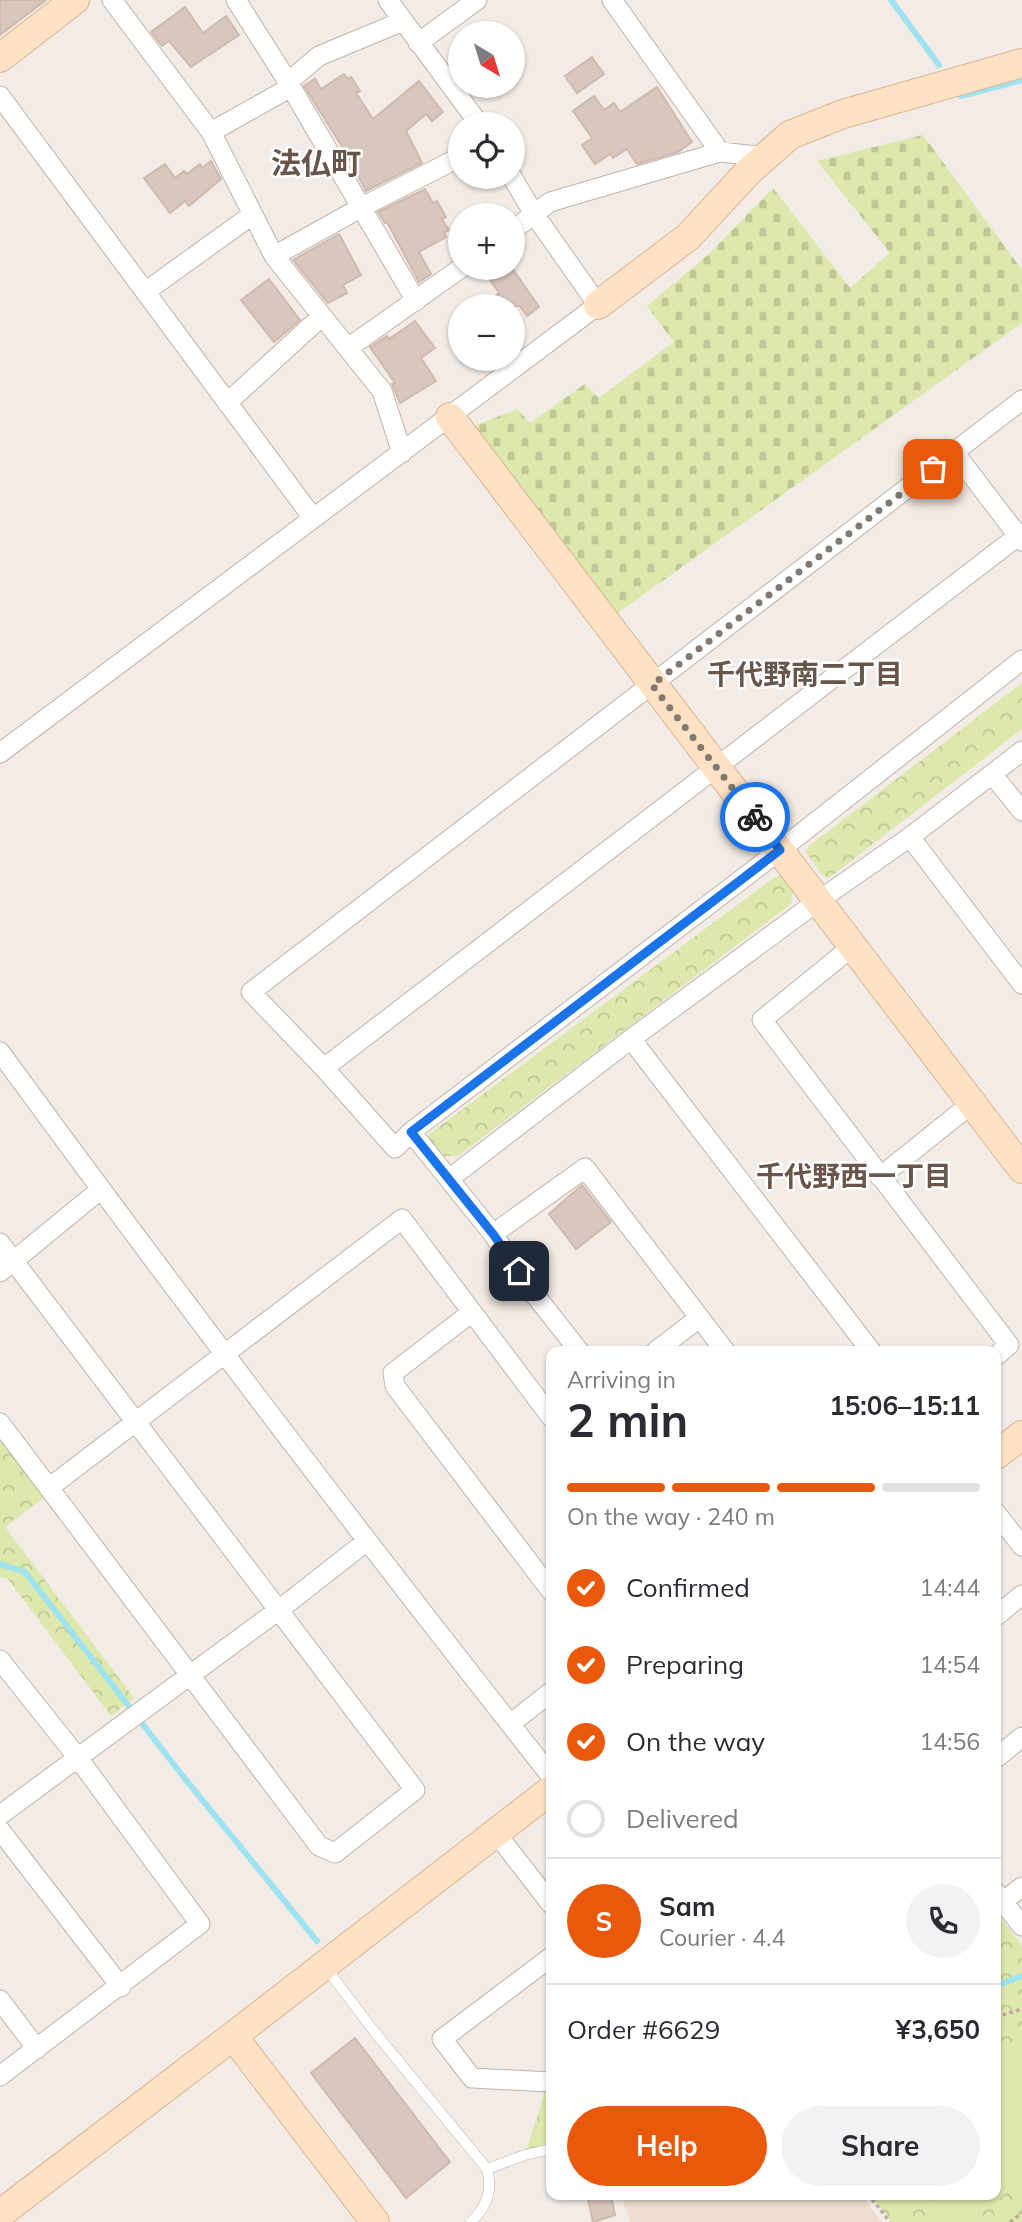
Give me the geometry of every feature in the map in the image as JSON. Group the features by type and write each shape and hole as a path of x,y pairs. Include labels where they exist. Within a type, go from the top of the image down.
{"street":[{"path":"0,58 75,0"},
{"path":"112,0 211,132 274,256 382,391 402,453"},
{"path":"236,0 416,301"},
{"path":"388,0 470,112"},
{"path":"418,43 477,0"},
{"path":"612,0 720,152"},
{"path":"211,132 289,85 319,55 403,22"},
{"path":"0,753 688,237 749,171 790,135 843,114 1022,63"},
{"path":"0,96 313,518"},
{"path":"525,221 551,202 720,152 766,157"},
{"path":"274,256 448,163"},
{"path":"519,189 598,305"},
{"path":"145,292 252,215"},
{"path":"348,348 448,278"},
{"path":"227,403 322,316"},
{"path":"1022,400 251,992 396,1149 411,1132 780,850 1022,660"},
{"path":"450,417 1022,1169"},
{"path":"324,1068 715,767 1021,537 954,452"},
{"path":"449,1179 631,1039 818,901 910,837 1022,751"},
{"path":"992,774 1022,811"},
{"path":"910,837 1022,984"},
{"path":"852,947 762,1020 1009,1345 1001,1352"},
{"path":"631,1039 867,1346"},
{"path":"0,1052 100,1190 367,1541 546,1770"},
{"path":"880,1177 971,1104"},
{"path":"411,1132 493,1234 531,1290 575,1346"},
{"path":"493,1234 584,1168 721,1346"},
{"path":"7,1266 100,1190"},
{"path":"50,1487 402,1219 546,1410"},
{"path":"0,1243 7,1266 137,1421 415,1790 335,1853 319,1846 0,1423"},
{"path":"472,1312 393,1373 395,1386 546,1584"},
{"path":"663,1346 699,1318"},
{"path":"1001,1451 1022,1434"},
{"path":"1001,1519 1022,1546"},
{"path":"0,1815 280,1609 367,1541"},
{"path":"1001,1612 1022,1595"},
{"path":"0,1660 78,1758 200,1924 121,1987 0,2076"},
{"path":"510,1724 546,1696"},
{"path":"1001,1754 1022,1737"},
{"path":"0,2214 546,1794"},
{"path":"0,1830 121,1987"},
{"path":"496,1833 546,1898"},
{"path":"1001,1896 1022,1887"},
{"path":"1001,1900 1022,1926"},
{"path":"546,1961 442,2039 472,2078 546,2082"},
{"path":"0,2000 37,2049"},
{"path":"233,2036 375,2222"}],"lane":[{"path":"323,1964 373,2030 487,2169 492,2184 483,2211 471,2222"},
{"path":"487,2169 546,2150"}],"path":[{"path":"1001,2015 1022,2009"},
{"path":"874,2200 890,2222"},
{"path":"1010,2222 1022,2213"}],"shaded area":[{"path":"623,2200 865,2200 882,2222 630,2222"}],"green space":[{"path":"923,135 1022,270 1022,323 615,615 472,427 517,409 530,423 585,384 599,398 674,342 647,306 710,253 773,188 850,288 890,253 817,161"},
{"path":"1022,683 1022,729 829,878 822,875 805,851 809,846"},
{"path":"783,875 793,891 791,904 458,1156 442,1156 424,1138 775,877"},
{"path":"0,1436 46,1496 5,1527 134,1698 111,1716 8,1579 0,1577"},
{"path":"1001,1917 1022,1946 1022,2222 892,2222 874,2200 1001,2200"},
{"path":"1022,2038 1022,2181 1001,2197 1001,2054"},
{"path":"546,2088 546,2149 525,2155"},
{"path":"933,2200 997,2200 968,2222 950,2222"}],"building":[{"path":"0,0 46,0 0,35"},
{"path":"185,7 203,33 226,16 239,35 191,67 169,41 162,46 151,32"},
{"path":"592,57 604,74 577,93 565,76"},
{"path":"344,74 348,79 351,77 360,91 356,93 373,119 419,81 443,112 432,121 426,114 406,131 422,163 366,191 345,151 304,86 315,79 321,89"},
{"path":"657,87 692,142 678,152 637,164 627,149 613,158 610,154 595,164 582,145 592,138 573,111 594,96 604,110 614,103 620,112"},
{"path":"211,161 221,179 189,206 185,201 170,213 144,178 165,164 175,178 184,171 187,174 200,164 202,168"},
{"path":"425,189 433,203 437,201 446,217 442,219 448,228 444,232 446,237 419,252 431,274 419,282 387,222 385,223 378,212"},
{"path":"339,234 361,275 343,285 347,293 328,303 293,260"},
{"path":"269,279 300,320 274,342 241,300"},
{"path":"490,280 520,280 539,307 527,316 525,294 499,293"},
{"path":"415,321 435,348 421,358 436,381 400,403 392,384 395,383 370,347 387,336 389,339"},
{"path":"582,1185 611,1222 576,1249 549,1214"},
{"path":"355,2038 450,2162 406,2198 311,2073"},
{"path":"588,2200 612,2200 615,2215 593,2222"}],"waterway":[{"path":"891,0 939,65"},
{"path":"961,96 1022,80"},
{"path":"0,1564 25,1572 182,1775 317,1941"},
{"path":"1001,1984 1022,1976"}],"way so far":[{"path":"755,817 652,685 933,469"}],"district":[{"name":"法仏町","path":"316,163"},
{"name":"千代野南二丁目","path":"805,673"},
{"name":"千代野西一丁目","path":"854,1175"}],"route":[{"path":"519,1271 493,1234 411,1132 780,850 755,817"}]}
